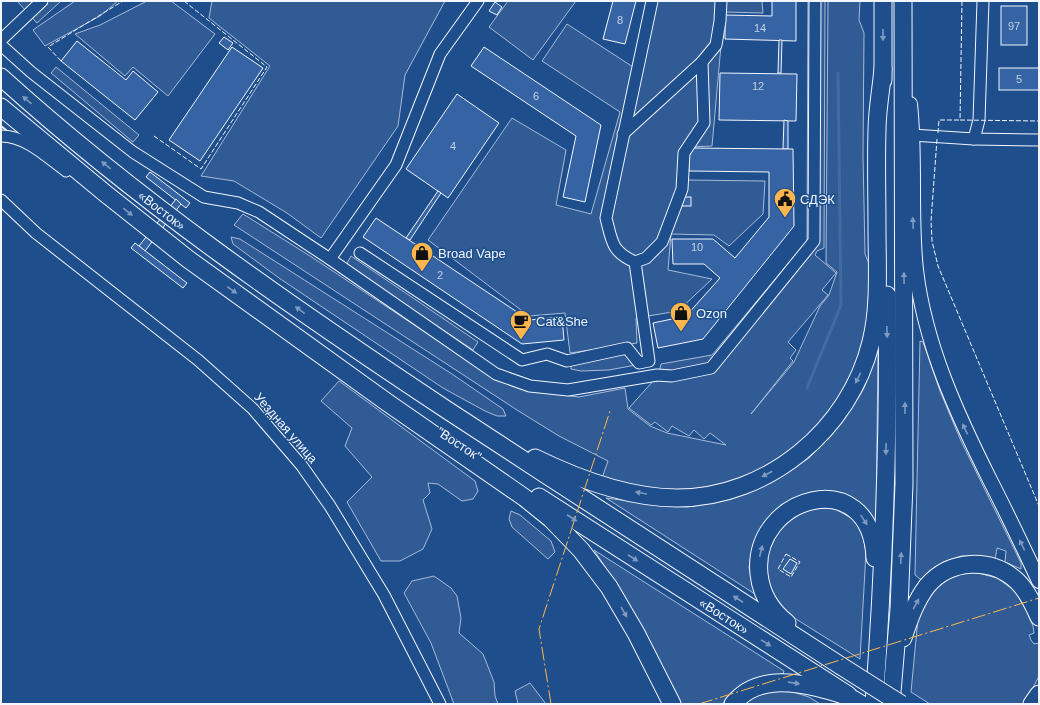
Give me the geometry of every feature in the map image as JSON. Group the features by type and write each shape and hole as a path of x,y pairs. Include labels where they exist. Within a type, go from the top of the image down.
{"highway":[{"path":"874,704 883,557 887,396 883,1"},
{"path":"891,704 899,609 904,484 905,334 902,179 903,1"},
{"path":"331,333 416,383 535,458 577,476 631,492 677,498 722,492 758,479 800,453 828,426 851,394 866,359 875,324 877,300 877,130 883,69"},
{"name":"«Восток»","path":"1,77 52,122 138,190 331,333"},
{"name":"«Восток»","path":"1,107 106,194 188,259 317,350"},
{"path":"331,333 604,513 902,704"},
{"path":"317,350 388,403 531,502 564,532 588,559 609,587 636,633 672,704"},
{"name":"\"Восток\"","path":"317,350 600,537"},
{"path":"841,666 775,612 761,587 758,569 763,543 771,529 780,518 792,508 816,499 833,499 846,503 857,510 867,523 871,532 874,552 878,650"},
{"name":"«Восток»","path":"600,537 855,700"},
{"path":"894,667 911,614 917,602 931,582 943,573 964,564 979,564 997,569 1010,576 1026,593 1039,617"},
{"path":"734,704 758,686 776,682 807,685 855,700"},
{"path":"1032,704 1039,694"}],"main road":[{"path":"903,69 910,102 916,271 927,325 936,358 964,428 1039,580"}],"street":[{"path":"1,40 42,1"},
{"path":"330,259 396,165 440,54 478,1"},
{"path":"652,1 606,218 613,243 621,256 635,262 646,258 662,242 682,189 684,153 704,123 702,62"},
{"path":"623,134 702,62 716,45 720,21 721,1"},
{"path":"1,45 31,72 133,152 204,197 238,203 259,212 330,259 496,374 530,386 568,390 657,375 672,376 711,368 814,241 815,1"},
{"path":"974,139 979,120 983,1"},
{"path":"902,179 905,166 906,144 912,135 974,139 1039,140"},
{"path":"1,136 17,138 32,146 77,179 106,194"},
{"name":"Уездная улица","path":"1,200 15,214 198,360 253,409 302,466 330,506 384,595 440,704"},
{"path":"1,206 15,214"},
{"path":"360,253 522,360 547,354 567,361 627,348 639,363 649,361 635,262"}],"shaded area":[{"path":"17,1 61,1 37,23"},
{"path":"75,1 118,1 100,16 45,46 33,30"},
{"path":"147,1 171,1 215,34 168,96 133,67 125,76 75,34 100,25"},
{"path":"212,1 445,1 405,75 398,126 321,238 287,213 234,181 201,176 270,66 209,18"},
{"path":"508,1 576,1 533,60 489,27"},
{"path":"647,1 762,1 763,13 724,12 712,146 689,147 687,180 765,181 763,214 729,246 714,235 671,234 668,270 712,279 678,311 636,318 637,343 570,353 565,313 529,316 428,240 512,118 566,150 556,205 591,214 620,112 542,61 567,24 633,67"},
{"path":"808,1 825,1 824,248 817,251 815,255 836,273 822,290 828,295 788,342 796,350 790,358 793,361 751,414 794,362 820,306 829,295 837,272 826,263 828,1 860,1 859,20 864,33 863,155 865,254 870,266 867,322 858,360 839,397 816,427 790,452 758,471 722,486 685,492 635,486 602,478 608,461 559,436 517,410 234,225 243,214 310,256 496,379 537,392 579,397 625,388 628,409 650,426 667,433 726,445 710,433 704,439 694,430 689,436 672,426 668,432 655,422 651,425 629,408 654,380 657,382 661,364 712,355 807,241"},
{"path":"56,67 139,135 133,142 51,73"},
{"path":"231,237 240,239 452,374 503,409 506,416 497,416 485,411 443,388 279,278 233,244"},
{"path":"351,256 478,342 473,350 346,265"},
{"path":"920,341 923,342 940,391 961,441 1021,563 1021,569 1005,562 1006,551 997,548 995,560 977,556 961,556 943,562 923,579 920,579 915,575"},
{"path":"878,351 876,525 863,506 844,494 833,492 813,492 792,499 780,506 769,517 754,542 749,567 755,594 606,498 658,505 687,507 731,499 772,482 809,458 844,420 864,388"},
{"path":"623,352 636,365 609,370 581,371 571,369 571,365"},
{"path":"339,381 475,481 478,491 473,499 462,501 438,484 428,483 430,493 423,500 432,529 423,549 400,561 381,561 347,502 372,477 345,446 352,428 321,401"},
{"path":"833,508 853,519 862,531 866,552 860,659 788,614 774,596 767,578 768,553 778,532 790,520 809,509"},
{"path":"511,511 520,515 551,541 555,552 548,559 512,527 509,519"},
{"path":"594,550 784,671 783,674 765,676 747,683 734,691 722,704 680,704 611,576"},
{"path":"974,572 997,578 1015,591 1033,626 1034,633 1029,635 1034,644 1039,643 1039,676 1031,692 1022,704 930,704 911,692 918,618 930,595 945,580 959,574"},
{"path":"434,576 451,588 457,596 461,618 459,633 483,654 494,682 495,696 498,704 454,704 431,643 404,593 412,581"},
{"path":"530,683 546,704 518,704 515,691"},
{"path":"771,691 793,692 809,697 820,704 744,704 755,696"}],"building":[{"path":"613,1 636,1 625,44 603,39"},
{"path":"772,1 796,1 796,41 725,39 725,15 772,16"},
{"path":"495,2 502,7 497,15 489,11"},
{"path":"1001,6 1027,6 1027,45 1001,45"},
{"path":"224,37 233,43 228,50 219,43"},
{"path":"779,40 782,40 781,73 778,73"},
{"path":"77,41 126,80 133,71 158,92 135,120 61,61"},
{"path":"232,47 263,68 200,161 169,140"},
{"path":"484,47 601,125 585,202 563,197 576,136 471,66"},
{"path":"999,68 1039,68 1039,90 999,90"},
{"path":"720,73 797,74 796,121 719,120"},
{"path":"457,94 499,123 448,198 406,169"},
{"path":"784,120 788,121 788,149 783,149"},
{"path":"689,148 793,149 794,226 703,339 658,348 653,323 686,316 720,278 704,264 673,264 672,239 713,239 735,258 769,217 769,172 689,171"},
{"path":"150,172 190,203 186,208 146,177"},
{"path":"438,191 441,193 410,240 406,238"},
{"path":"682,197 691,197 691,206 682,206"},
{"path":"176,199 181,204 145,251 139,246"},
{"path":"376,218 529,320 562,317 564,340 522,344 363,237"},
{"path":"135,243 187,283 183,288 131,248"},
{"path":"790,559 797,563 791,574 783,569"}],"waterway":[{"path":"807,388 841,305 838,73"}],"fence":[{"path":"61,61 48,47 123,1"},
{"path":"154,136 201,169 267,67 184,1"},
{"path":"962,1 960,120 1039,121"},
{"path":"938,133 939,120 960,120"},
{"path":"937,139 931,221 932,241 938,266 1039,506"},
{"path":"786,554 800,562 791,577 778,569 786,554"}],"wall":[{"path":"1,126 6,130"}],"power":[{"path":"551,704 539,629 610,411"},
{"path":"699,704 1039,598"}],"place":[{"name":"СДЭК","path":"785,218"},
{"name":"Broad Vape","path":"422,272"},
{"name":"Ozon","path":"681,332"},
{"name":"Cat&She","path":"521,340"}]}
